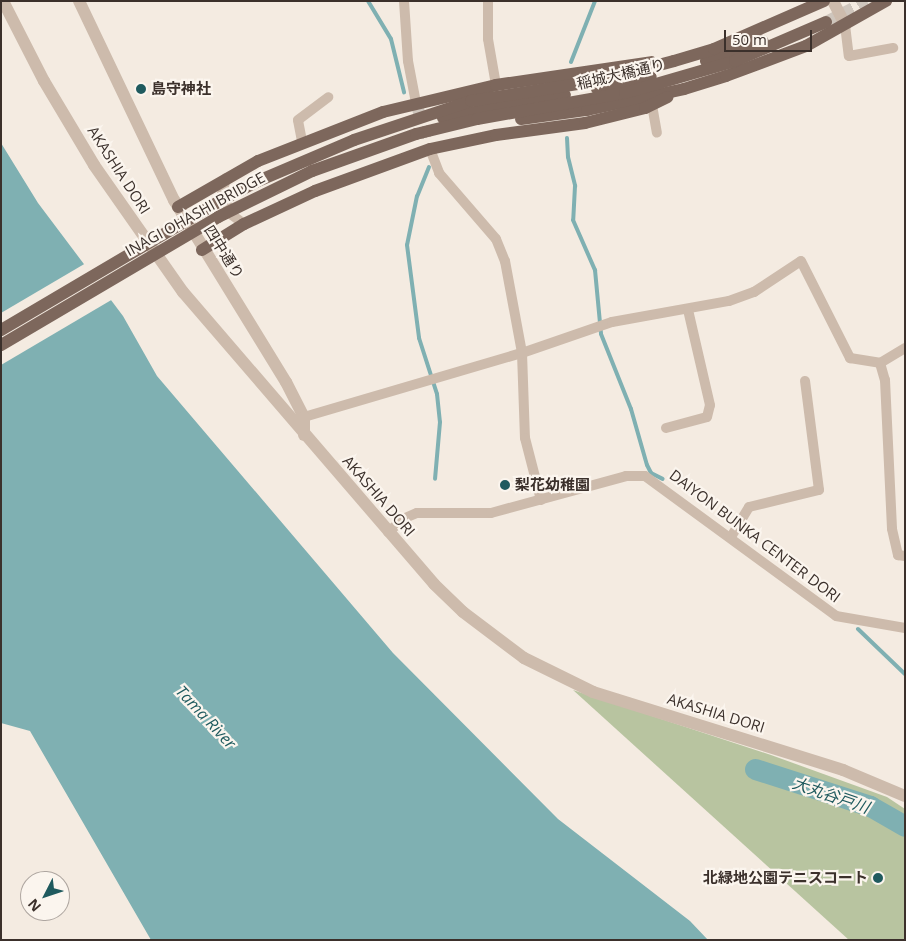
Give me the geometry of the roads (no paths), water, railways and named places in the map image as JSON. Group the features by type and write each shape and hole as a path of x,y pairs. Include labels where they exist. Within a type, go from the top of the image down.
{"main road":[{"path":"419,128 471,101 602,80 723,46 824,1"},
{"path":"419,128 496,135 585,123 652,105 684,89 806,46 886,1"},
{"name":"稲城大橋通り","path":"419,128 625,84 673,71 824,18"},
{"path":"202,250 244,224 315,191 419,128 496,85 635,62 674,61"},
{"path":"178,206 226,178 302,141 587,110 684,89"},
{"name":"INAGI OHASHI BRIDGE","path":"1,330 213,205 258,181 354,140 419,128"},
{"name":"INAGI OHASHI BRIDGE","path":"1,345 263,193 374,149 419,128"}],"street":[{"name":"AKASHIA DORI","path":"3,1 44,82 142,236 183,292 388,532 463,612 495,639 556,676 592,692 842,770 905,796"},
{"name":"四中通り","path":"79,1 178,206 202,250 286,382 304,417 304,435"},
{"path":"404,1 408,60 419,128 439,173 496,238 517,311 522,353 525,438 541,500"},
{"path":"488,1 488,39 496,85"},
{"path":"833,1 845,25 849,56 893,48"},
{"path":"302,141 298,120 328,97"},
{"path":"652,105 657,133"},
{"path":"226,178 222,194 232,215 244,224"},
{"path":"304,417 522,353 612,322 688,310 754,292 801,261 850,358 880,363 905,348"},
{"path":"666,428 707,417 710,406 707,382 688,310"},
{"path":"880,363 885,380 892,529 898,555 905,556"},
{"path":"731,537 749,507 819,490 805,381"},
{"name":"DAIYON BUNKA CENTER DORI","path":"388,532 405,518 417,513 491,513 626,476 645,476 731,537 836,616 905,628"}],"water":[{"name":"Tama River","path":"1,143 38,203 123,316 157,376 393,653 558,819 690,921 708,940 151,940 30,731 1,723"}],"waterway":[{"path":"368,1 391,39 404,92"},
{"path":"571,62 595,1"},
{"path":"567,138 568,157 575,186 573,220 595,270 601,334 631,409 647,465 651,473 663,479"},
{"path":"429,167 417,196 407,245 419,338 437,394 440,422 435,479"},
{"path":"858,629 905,674"},
{"name":"大丸谷戸川","path":"755,769 870,806 905,826"}],"tunnel":[{"path":"826,22 867,1"},
{"path":"418,109 428,143"}],"place":[{"name":"島守神社","path":"141,89"},
{"name":"梨花幼稚園","path":"505,485"},
{"name":"北緑地公園テニスコート","path":"878,878"}]}
